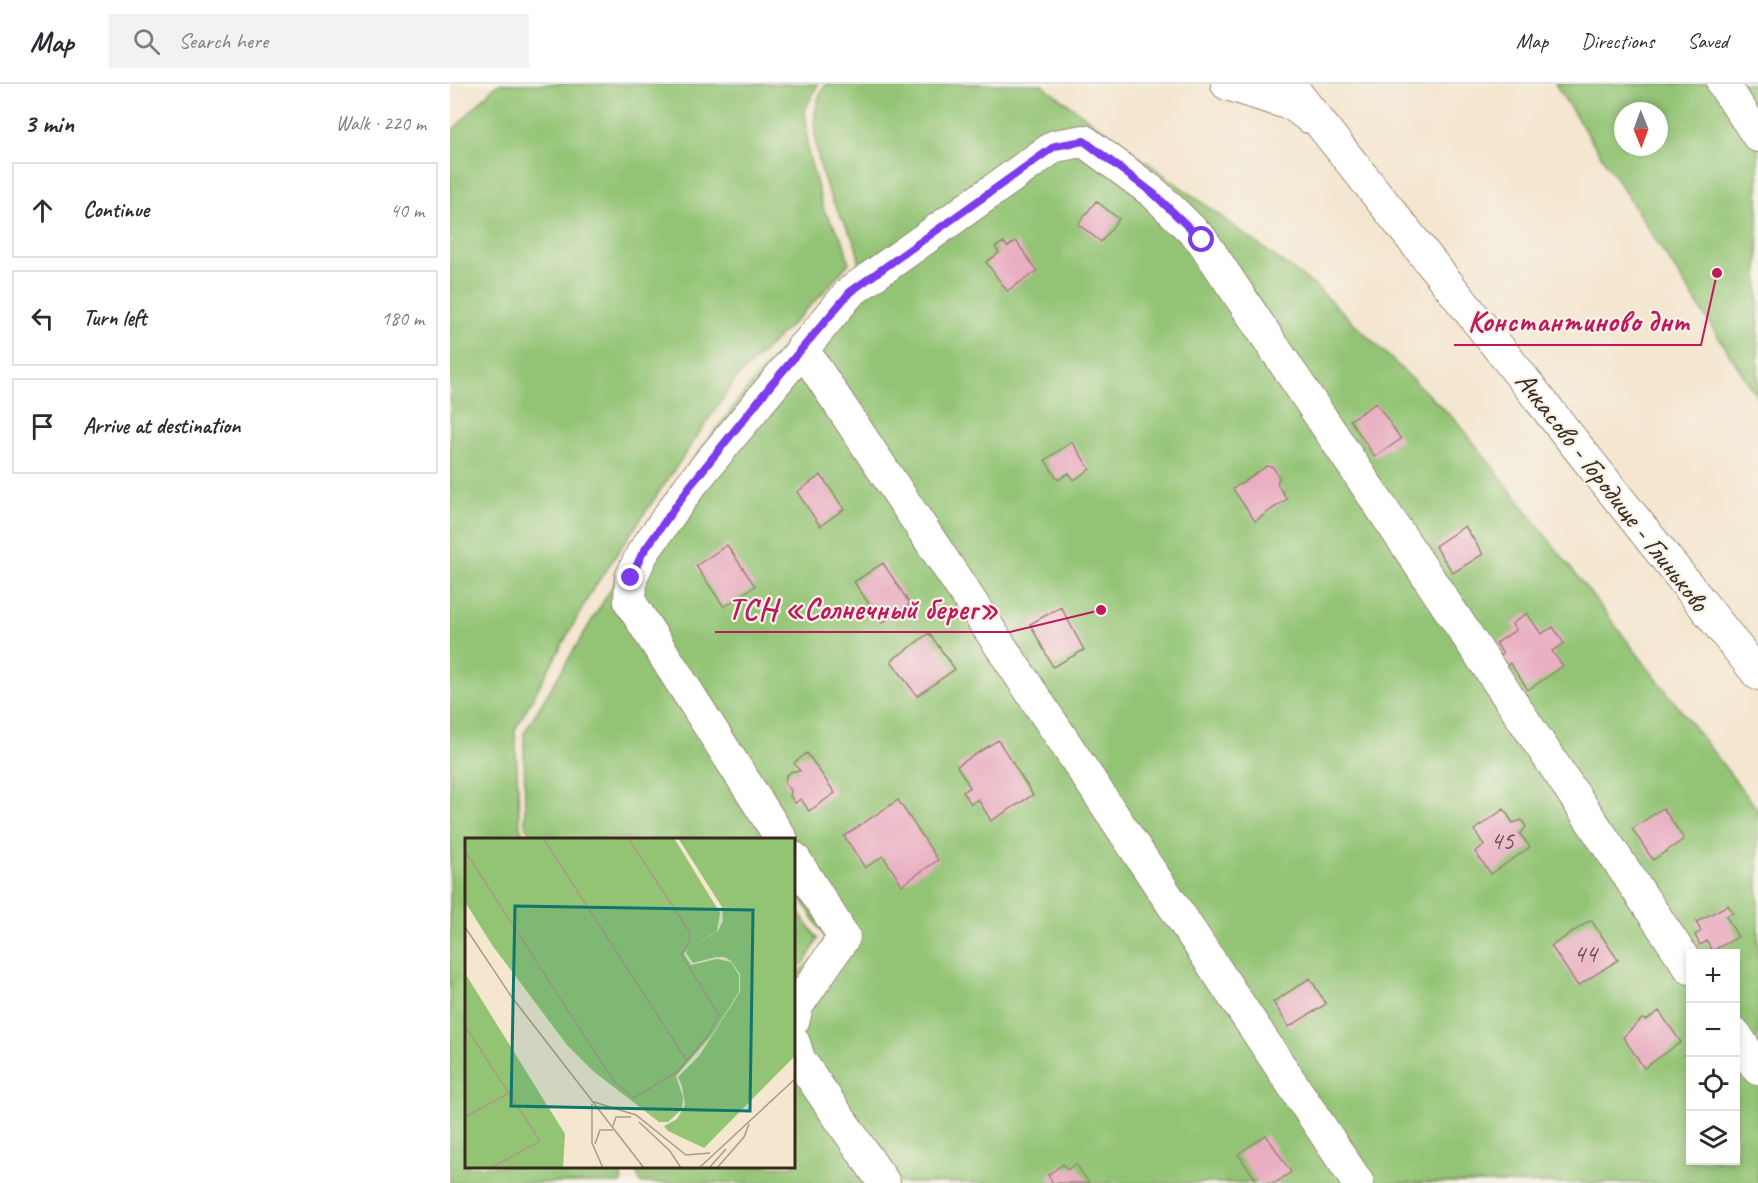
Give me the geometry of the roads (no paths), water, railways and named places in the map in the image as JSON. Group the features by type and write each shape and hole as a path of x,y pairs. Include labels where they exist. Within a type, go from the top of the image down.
{"street":[{"path":"1227,84 1293,105 1327,130"},
{"name":"Ачкасово - Городище - Глиньково","path":"1289,84 1758,674"},
{"path":"1310,84 1327,130"},
{"path":"1723,84 1758,136"},
{"path":"781,838 630,602 631,578 642,554 690,486 850,292 1055,146 1084,141 1154,194 1202,240 1686,962"},
{"path":"802,348 1358,1183"},
{"path":"795,860 844,937 797,1006 795,1015"},
{"path":"1740,1041 1758,1069"},
{"path":"795,1046 799,1059 884,1183"}],"place":[{"name":"Константиново днт","path":"1717,273"},
{"name":"ТСН «Солнечный берег»","path":"1101,610"}]}
